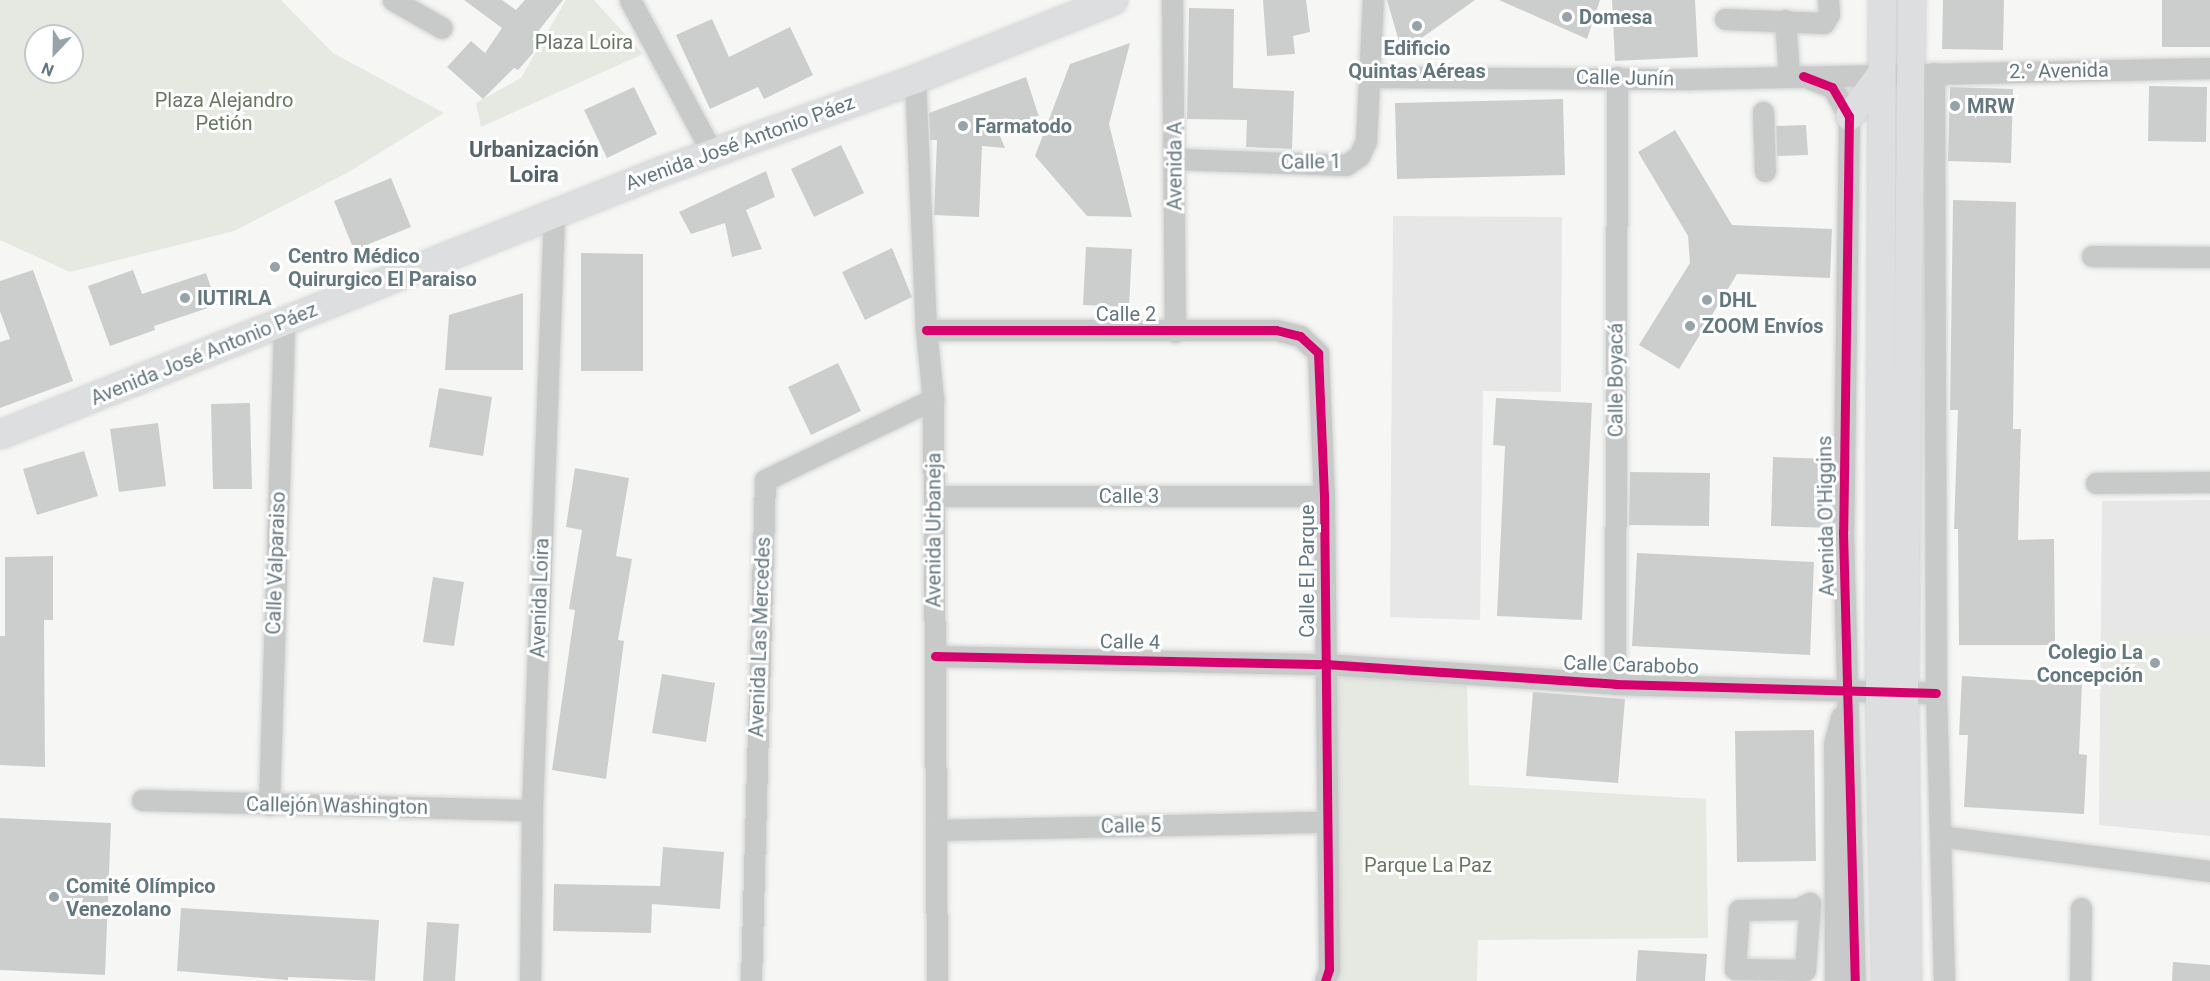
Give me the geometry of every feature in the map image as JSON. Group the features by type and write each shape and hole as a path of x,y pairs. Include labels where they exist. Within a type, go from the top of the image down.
{"main road":[{"name":"Avenida José Antonio Páez","path":"0,434 712,152 915,79 1113,0"},
{"path":"1882,0 1880,74 1891,691 1907,981"},
{"path":"1885,981 1891,691 1921,73 1911,0"},
{"path":"1849,116 1880,74"}],"street":[{"path":"393,0 442,27"},
{"path":"630,0 712,152"},
{"name":"Avenida A","path":"1172,0 1176,159 1175,332"},
{"name":"Calle 1","path":"1176,159 1346,165 1359,156 1366,141 1373,0"},
{"path":"1725,20 1785,20 1824,23 1829,14 1828,0"},
{"path":"1785,20 1796,76 1832,87 1849,116"},
{"name":"2.° Avenida","path":"1880,74 2210,68"},
{"path":"1921,73 1935,102 1936,693 1944,981"},
{"name":"Calle Junín","path":"1369,77 1617,76 1690,79 1880,74"},
{"name":"Calle Boyacá","path":"1615,684 1617,76"},
{"name":"Avenida Urbaneja","path":"915,79 926,330 933,399 937,981"},
{"path":"1763,112 1765,171"},
{"name":"Avenida O'Higgins","path":"1843,903 1834,744 1848,690 1843,519 1849,116"},
{"name":"Avenida Loira","path":"530,981 532,810 554,214"},
{"path":"2092,256 2210,257"},
{"name":"Calle Valparaiso","path":"268,805 284,320"},
{"name":"Calle 2","path":"926,330 1175,332 1276,330 1300,336 1318,353"},
{"name":"Calle El Parque","path":"1318,353 1324,496 1327,975"},
{"name":"Avenida Las Mercedes","path":"751,981 765,480 933,399"},
{"path":"2096,483 2210,483"},
{"name":"Calle 3","path":"934,496 1324,496"},
{"name":"Calle 4","path":"935,657 1325,664"},
{"name":"Calle Carabobo","path":"1325,664 1615,684 1936,693"},
{"name":"Callejón Washington","path":"142,800 532,810"},
{"name":"Calle 5","path":"936,830 1326,822"},
{"path":"1940,836 2210,871"},
{"path":"1810,903 1806,970 1733,976 1739,910 1797,909 1810,903 1843,903"},
{"path":"1835,981 1843,903"},
{"path":"1843,903 1855,981"},
{"path":"2080,981 2081,908"}],"shaded area":[{"path":"1393,216 1562,217 1561,392 1483,391 1480,620 1390,617"},
{"name":"Colegio La Concepción","path":"2210,500 2210,836 2099,825 2102,501"}],"green space":[{"name":"Plaza Alejandro Petión","path":"0,0 281,0 333,53 444,113 347,173 234,231 70,272 0,240"},
{"name":"Plaza Loira","path":"566,0 594,0 643,54 481,127 476,103 521,78"},
{"path":"2110,633 2210,633 2210,799 2110,799"},
{"name":"Parque La Paz","path":"1336,674 1467,686 1469,785 1706,799 1708,938 1478,940 1477,981 1338,981"}],"building":[{"path":"464,0 502,0 516,10 525,0 563,0 532,39 540,45 518,70 514,68 483,99 447,67 471,41 485,53 502,28"},
{"path":"1263,0 1306,0 1310,32 1293,36 1295,54 1267,56"},
{"name":"Edificio Quintas Aéreas","path":"1387,0 1475,0 1402,52"},
{"name":"Edificio Quintas Aéreas","path":"1499,0 1600,0 1587,39"},
{"path":"1612,0 1695,0 1698,57 1615,61"},
{"path":"1943,0 2004,0 2003,50 1942,49"},
{"path":"2162,0 2210,0 2210,47 2162,47"},
{"path":"1189,8 1234,9 1233,88 1294,91 1292,149 1246,147 1247,120 1187,119"},
{"path":"712,19 729,57 790,27 813,75 764,99 758,87 710,109 676,35"},
{"path":"1130,43 1109,124 1132,217 1087,216 1035,156 1070,64"},
{"path":"1026,77 1041,123 1000,136 1005,148 982,146 979,217 934,215 937,140 930,140 929,113"},
{"path":"2149,86 2207,87 2206,142 2148,141"},
{"path":"634,87 657,134 607,158 584,110"},
{"path":"1950,87 2013,89 2011,163 1948,161"},
{"path":"1563,99 1565,175 1397,179 1395,103"},
{"path":"1806,125 1808,155 1777,156 1776,126"},
{"path":"1675,130 1732,225 1832,229 1830,278 1737,274 1679,369 1639,345 1690,263 1688,236 1638,152"},
{"path":"841,145 864,193 814,217 791,169"},
{"path":"766,171 775,197 746,210 762,249 732,257 725,223 691,234 679,212"},
{"path":"391,178 411,227 354,250 334,201"},
{"path":"1953,200 2016,202 2013,429 2021,429 2018,540 2054,539 2055,645 1959,645 1958,529 1954,529 1958,410 1950,410"},
{"path":"1086,247 1132,249 1129,307 1083,305"},
{"path":"892,248 912,297 865,320 842,272"},
{"path":"581,253 643,254 643,371 581,371"},
{"path":"33,270 73,381 0,408 0,342 10,339 0,311 0,281"},
{"path":"133,270 142,294 206,273 217,305 154,326 155,330 110,346 88,286"},
{"path":"523,293 523,370 445,370 449,315"},
{"path":"838,363 861,411 811,435 788,387"},
{"path":"439,388 492,397 483,456 429,447"},
{"path":"1496,398 1592,403 1582,620 1497,616 1505,446 1493,445"},
{"path":"250,403 252,489 213,489 211,404"},
{"path":"158,423 166,486 119,492 110,429"},
{"path":"84,451 98,496 37,515 23,469"},
{"path":"1773,457 1831,459 1830,528 1771,526"},
{"path":"575,468 629,478 616,556 632,559 618,640 624,641 606,779 552,770 575,610 569,609 582,530 566,527"},
{"path":"1630,472 1710,473 1709,526 1629,525"},
{"path":"1637,553 1814,562 1810,655 1632,646"},
{"path":"53,556 53,620 44,620 45,767 0,765 0,636 5,636 5,557"},
{"path":"433,577 464,582 454,646 423,642"},
{"path":"662,674 715,683 706,742 652,733"},
{"path":"1962,676 2082,683 2079,754 2087,755 2084,814 1964,807 1968,735 1959,735"},
{"path":"1533,692 1625,699 1618,783 1526,776"},
{"path":"1814,730 1816,861 1737,862 1735,731"},
{"name":"Comité Olímpico Venezolano","path":"0,818 111,823 105,975 0,970"},
{"path":"663,847 724,852 720,909 652,904 651,933 553,931 554,884 660,886"},
{"path":"181,908 379,920 375,981 288,977 288,980 177,971"},
{"path":"427,922 459,924 455,981 423,981"},
{"path":"1638,950 1707,954 1705,981 1636,981"},
{"path":"2173,962 2210,965 2210,981 2172,981"}],"cycle path":[{"path":"1803,76 1832,87 1849,116 1843,531 1855,981"},
{"path":"926,330 1276,330 1300,336 1318,353 1324,496 1329,969 1325,981"},
{"path":"935,656 1325,664 1615,684 1936,693"}],"place":[{"name":"Domesa","path":"1567,17"},
{"name":"Edificio Quintas Aéreas","path":"1417,26"},
{"name":"MRW","path":"1955,106"},
{"name":"Farmatodo","path":"963,126"},
{"name":"Centro Médico Quirurgico El Paraiso","path":"275,267"},
{"name":"IUTIRLA","path":"185,298"},
{"name":"DHL","path":"1707,300"},
{"name":"ZOOM Envíos","path":"1690,326"},
{"name":"Colegio La Concepción","path":"2155,663"},
{"name":"Comité Olímpico Venezolano","path":"54,897"}],"district":[{"name":"Urbanización Loira","path":"534,162"}]}
